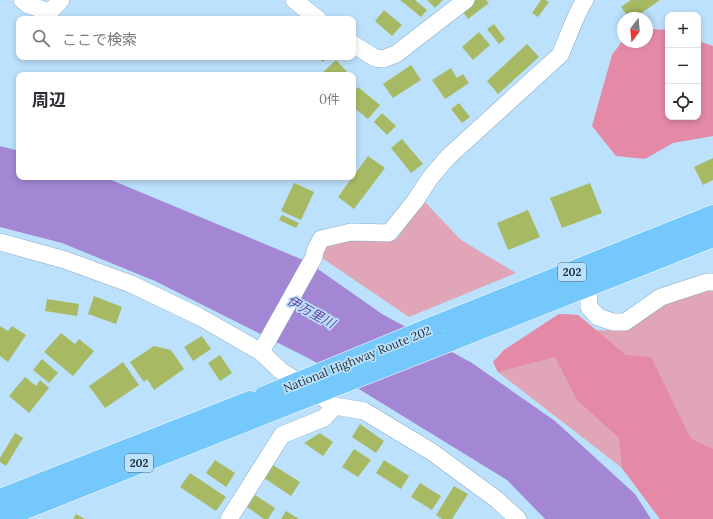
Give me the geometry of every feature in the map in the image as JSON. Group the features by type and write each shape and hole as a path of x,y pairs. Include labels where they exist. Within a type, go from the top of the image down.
{"highway":[{"name":"National Highway Route 202","path":"0,519 271,402 440,335 713,216"},
{"name":"National Highway Route 202","path":"440,335 588,286 713,236"},
{"name":"National Highway Route 202","path":"0,500 271,402"}],"street":[{"path":"22,0 28,5 50,12 61,0"},
{"path":"294,0 314,16"},
{"path":"356,46 375,58 383,59 396,54 466,0"},
{"path":"261,352 314,257 315,251 321,239 351,232 389,233 415,201 430,178 448,157 560,55 569,36 576,14 585,0"},
{"path":"0,242 65,260 131,284 200,317 261,352 280,370 335,406 364,411 432,452 496,499 518,519"},
{"path":"588,286 589,307 598,316 613,322 625,322 661,297 707,282 713,282"},
{"path":"229,519 282,435 324,418 335,406"}],"shaded area":[{"path":"653,29 665,30 665,120 701,120 701,42 713,46 713,136 673,143 645,159 616,156 592,126 612,55 617,48 653,48"},
{"path":"423,200 461,240 516,273 409,317 322,258 327,242 397,239"},
{"path":"713,287 713,519 660,519 622,468 498,372 493,362 504,350 559,314 578,315 596,330 627,331 668,299"},
{"path":"559,314 578,315 626,355 651,357 691,439 713,449 713,519 660,519 622,468 619,438 577,400 555,357 498,372 493,362 504,350"}],"water":[{"name":"伊万里川","path":"0,146 16,150 16,180 111,180 308,262 382,314 472,363 555,421 635,494 651,519 545,519 507,480 310,359 155,281 62,243 0,227"}],"building":[{"path":"400,0 415,0 427,10 421,17"},
{"path":"427,0 443,0 435,8"},
{"path":"472,0 486,0 489,3 468,19 461,9"},
{"path":"541,0 549,2 538,17 532,13"},
{"path":"631,0 660,0 643,12 625,12 621,7"},
{"path":"384,10 402,25 392,36 375,21"},
{"path":"494,24 505,39 499,44 487,29"},
{"path":"479,32 490,45 473,60 462,47"},
{"path":"527,44 539,57 498,94 487,81"},
{"path":"336,60 347,72 323,72"},
{"path":"411,65 421,80 393,98 383,84"},
{"path":"451,68 457,78 463,74 469,83 445,99 432,80"},
{"path":"358,87 380,105 368,119 356,109 356,89"},
{"path":"459,103 470,117 462,123 451,109"},
{"path":"382,113 396,126 387,135 374,122"},
{"path":"402,139 423,164 411,173 391,148"},
{"path":"368,156 385,168 354,209 338,197 350,180 356,180 356,172"},
{"path":"713,158 713,180 703,185 694,167"},
{"path":"294,183 314,192 301,220 281,211"},
{"path":"590,183 602,213 562,228 550,198"},
{"path":"528,210 540,237 508,250 497,223"},
{"path":"282,215 299,223 296,228 279,220"},
{"path":"94,296 122,307 116,324 88,314"},
{"path":"47,299 79,304 77,316 45,311"},
{"path":"0,326 8,331 12,326 26,335 8,362 0,356"},
{"path":"61,333 75,344 79,339 94,351 73,376 44,352"},
{"path":"202,336 211,349 193,361 184,347"},
{"path":"154,346 171,350 184,369 154,390 147,379 144,382 130,362"},
{"path":"220,355 232,373 220,381 208,363"},
{"path":"42,359 58,373 49,383 33,370"},
{"path":"123,362 139,385 105,408 89,386"},
{"path":"25,377 36,386 40,380 49,388 29,413 9,396"},
{"path":"360,424 384,441 376,453 352,437"},
{"path":"15,433 23,438 6,466 0,462 0,458"},
{"path":"320,433 333,442 323,456 304,443"},
{"path":"354,449 371,460 358,477 342,467"},
{"path":"215,460 235,473 226,487 206,473"},
{"path":"384,460 409,476 401,489 376,473"},
{"path":"273,465 300,482 291,496 264,478"},
{"path":"190,473 226,497 216,511 180,487"},
{"path":"420,483 441,496 432,510 411,497"},
{"path":"454,486 468,494 452,519 442,519 436,515"},
{"path":"255,495 275,508 268,519 264,519 247,507"},
{"path":"286,511 299,519 281,519"},
{"path":"76,514 85,519 73,519"}]}
